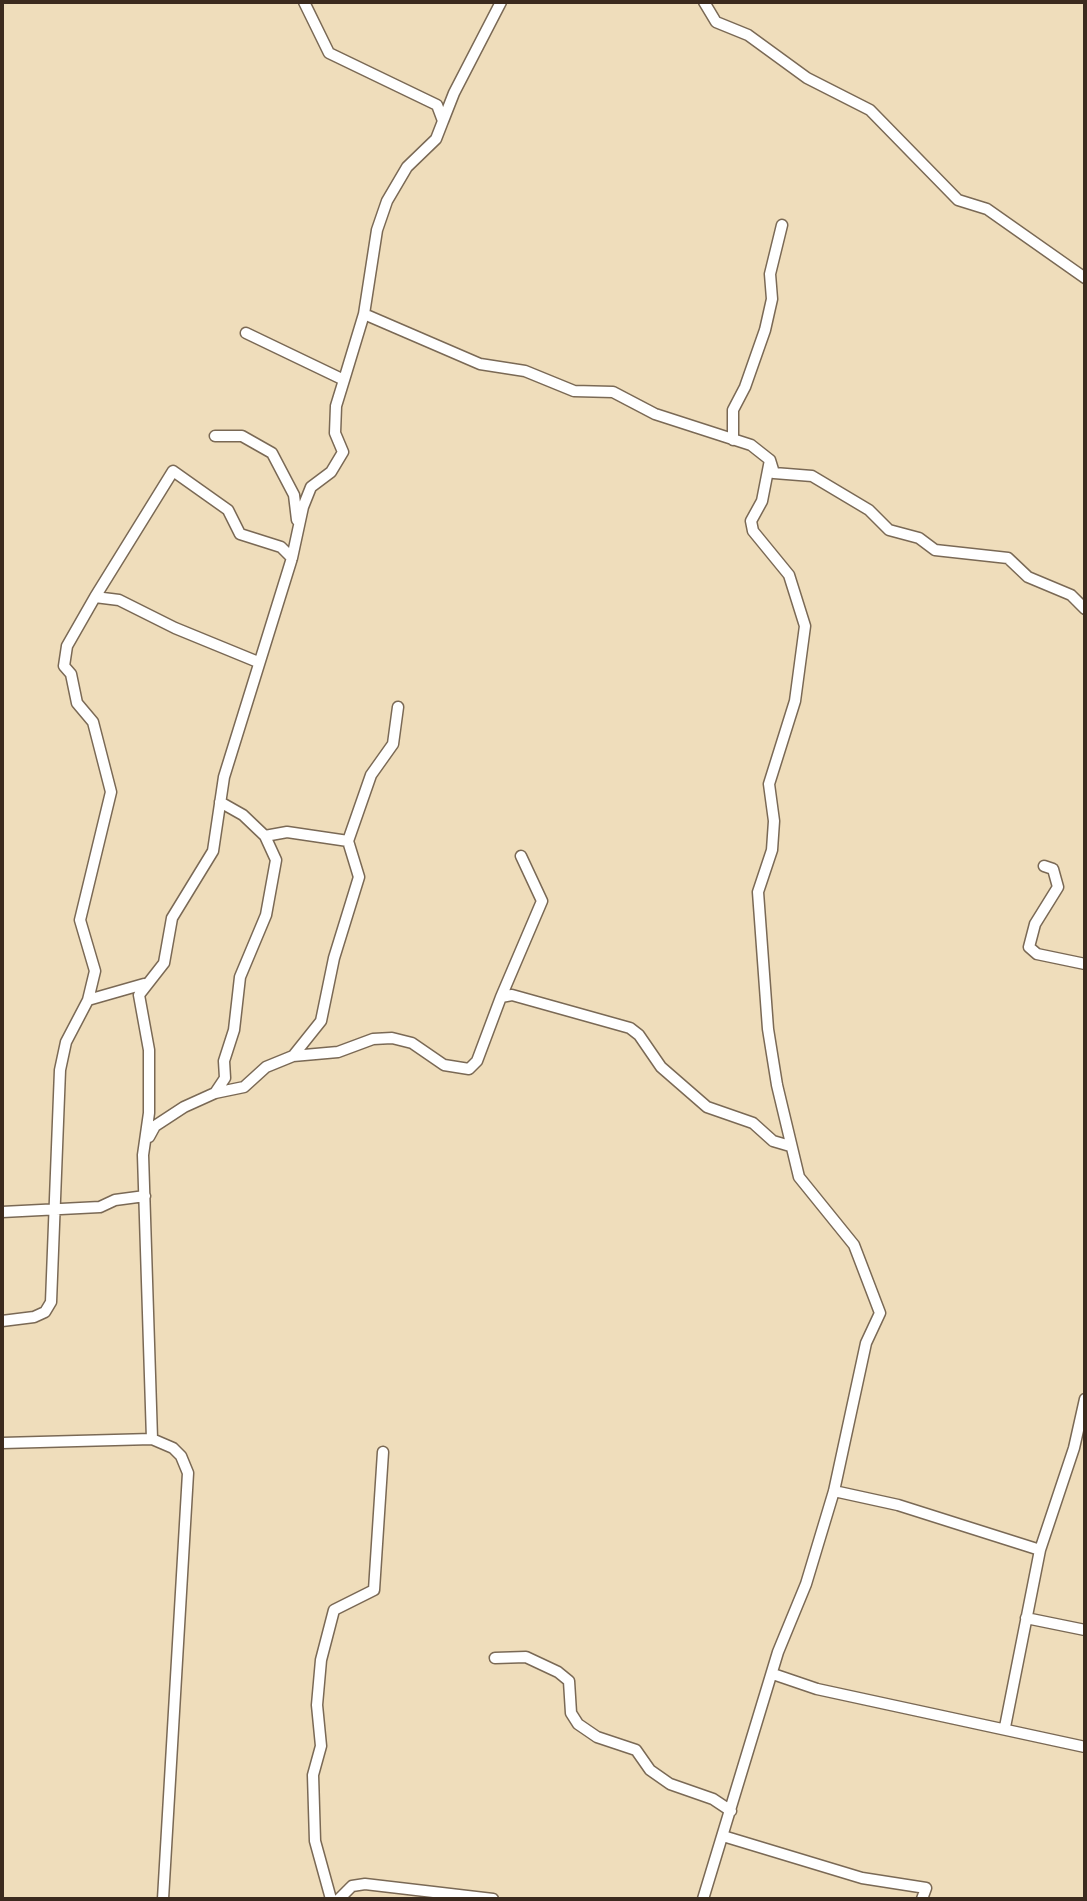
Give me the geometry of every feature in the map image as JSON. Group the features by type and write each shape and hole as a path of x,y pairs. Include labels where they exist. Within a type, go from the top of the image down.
{"street":[{"path":"304,2 329,53 437,105 443,121"},
{"path":"88,1000 144,984 164,963 172,918 213,851 219,826 220,802 258,662 292,558 298,526 311,487 331,472 343,452 335,433 336,406 364,314 377,230 387,201 407,167 436,139 454,93 501,2"},
{"path":"704,2 716,22 748,35 807,78 870,110 958,200 987,209 1085,278"},
{"path":"733,440 733,410 745,387 768,320 772,299 770,274 782,225"},
{"path":"364,314 480,364 525,371 574,391 613,392 655,414 751,445 770,460 774,473 812,476 853,499 889,530 919,538 935,550 1008,558 1028,577 1071,595 1085,609"},
{"path":"246,333 344,380"},
{"path":"215,436 242,436 272,453 294,495 298,526"},
{"path":"703,1899 778,1652 806,1584 834,1491 866,1343 880,1313 854,1245 799,1177 790,1146 768,1029 760,953 758,892 772,850 774,821 769,784 795,701 805,626 789,575 753,531 751,521 762,501 770,460"},
{"path":"2,1321 34,1317 45,1312 51,1302 60,1070 66,1042 88,1000 95,971 80,920 111,792 93,722 77,703 71,674 64,666 67,646 173,471 228,510 240,534 281,547 292,558"},
{"path":"95,597 119,600 175,628 258,662"},
{"path":"293,1056 321,1021 334,958 359,877 348,841 371,775 393,744 398,707"},
{"path":"215,1093 225,1078 224,1061 234,1030 240,977 266,915 276,860 265,836 243,815 220,802"},
{"path":"265,836 287,832 348,841"},
{"path":"146,1142 155,1126 215,1093 244,1087 266,1067 293,1056 338,1052 373,1039 392,1038 412,1043 444,1065 469,1069 477,1061 542,901 521,856"},
{"path":"1044,866 1053,869 1058,887 1035,924 1029,947 1037,954 1085,964"},
{"path":"144,984 139,1006 149,1050 145,1196 152,1439"},
{"path":"501,997 512,995 534,999 630,1028 639,1035 661,1067 707,1107 753,1123 773,1141 790,1146"},
{"path":"2,1212 100,1207 115,1200 145,1196"},
{"path":"1005,1727 1040,1550 1074,1448 1085,1399"},
{"path":"2,1443 152,1439 173,1448 186,1463 188,1473 163,1899"},
{"path":"331,1899 315,1841 313,1775 321,1746 317,1705 321,1660 334,1610 374,1590 383,1452"},
{"path":"834,1491 898,1505 1040,1550"},
{"path":"1026,1618 1085,1630"},
{"path":"495,1658 526,1657 558,1672 569,1681 571,1713 578,1724 597,1737 636,1750 650,1770 670,1784 713,1799 731,1811"},
{"path":"773,1674 817,1689 1005,1727 1085,1747"},
{"path":"723,1836 862,1878 926,1888 922,1899"},
{"path":"339,1899 352,1886 365,1884 493,1899"}]}
